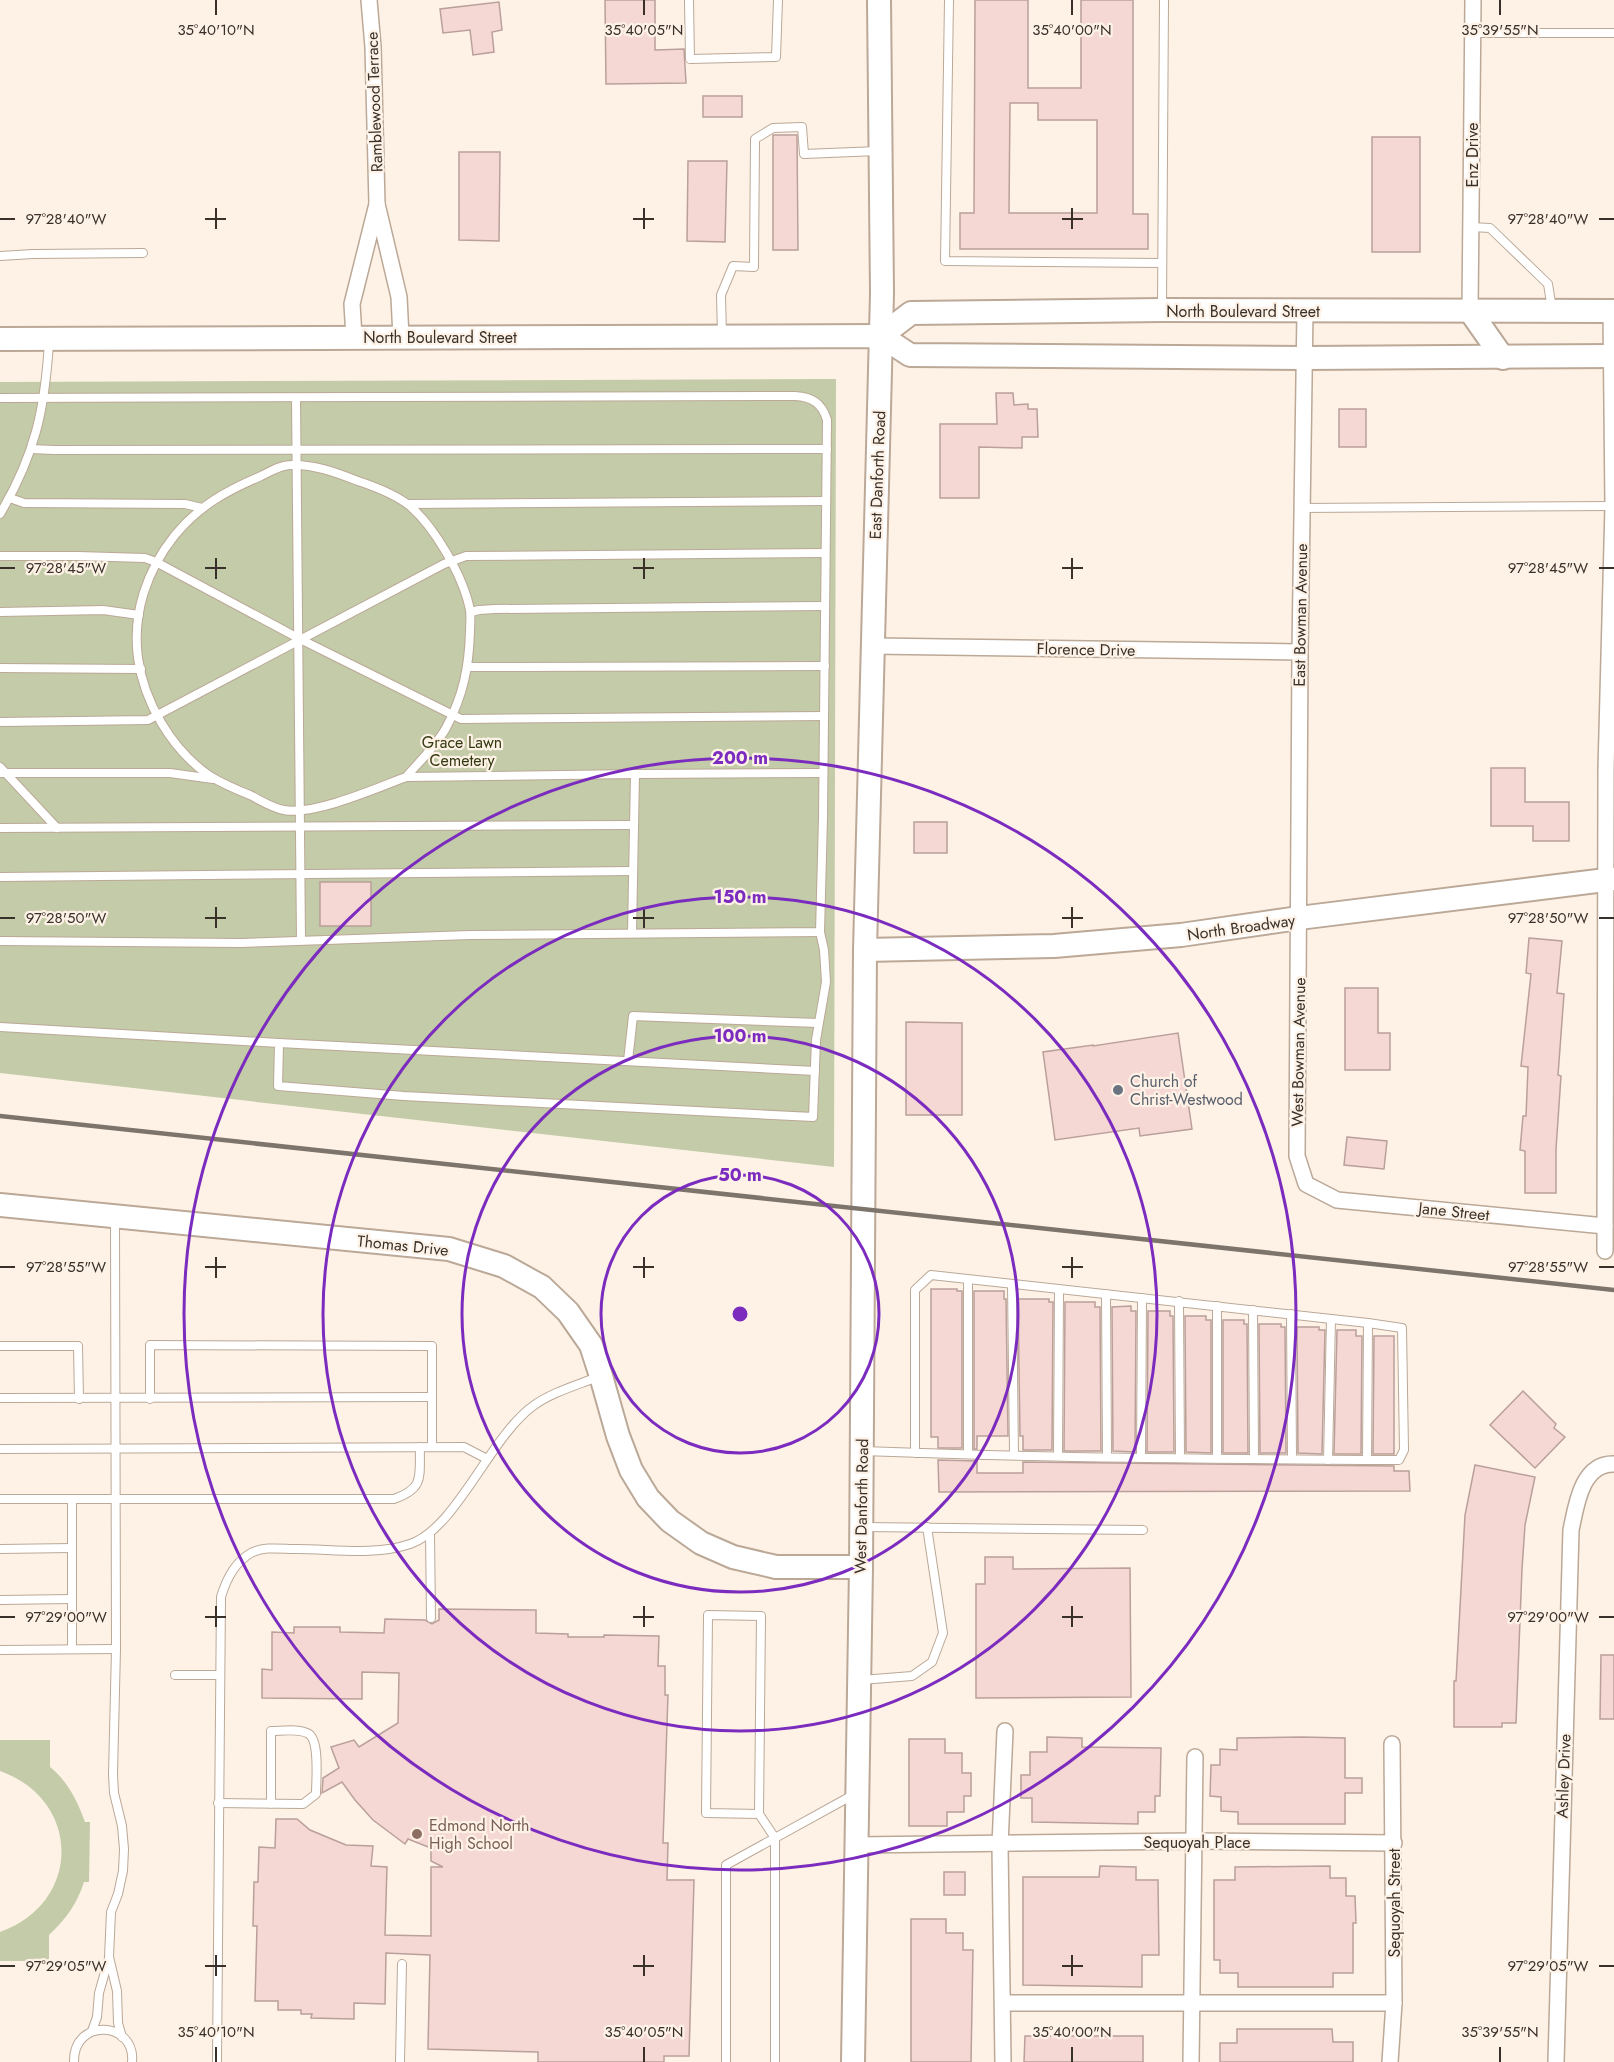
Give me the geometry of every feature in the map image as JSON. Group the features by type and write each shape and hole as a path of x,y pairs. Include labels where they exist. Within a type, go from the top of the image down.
{"main road":[{"name":"East Danforth Road","path":"865,950 881,336 879,0"},
{"name":"North Boulevard Street","path":"0,339 881,336 911,313 1162,310 1613,311"},
{"path":"1470,311 1503,358"},
{"path":"881,336 910,356 1305,358 1613,356"},
{"name":"North Broadway","path":"865,950 1054,946 1181,935 1299,918 1611,880"},
{"name":"West Danforth Road","path":"853,2062 861,1567 865,950"},
{"name":"Thomas Drive","path":"0,1205 449,1249 504,1266 542,1287 568,1312 591,1345 618,1436 631,1470 648,1498 670,1521 701,1543 733,1557 776,1567 861,1567"}],"street":[{"name":"Ramblewood Terrace","path":"369,0 374,47 376,204 399,297 401,337"},
{"name":"Enz Drive","path":"1470,311 1473,0"},
{"name":"Ramblewood Terrace","path":"354,337 352,304 376,204"},
{"name":"East Bowman Avenue","path":"1299,918 1305,311"},
{"path":"1605,1251 1611,880 1606,770 1613,506 1613,311"},
{"name":"Florence Drive","path":"872,646 1300,652"},
{"name":"West Bowman Avenue","path":"1299,918 1297,1156 1306,1184"},
{"name":"Jane Street","path":"1306,1184 1337,1200 1605,1226"},
{"name":"Ashley Drive","path":"1556,2062 1571,1530 1579,1491 1592,1472 1610,1463 1614,1464"},
{"path":"1003,2062 1000,1845 1005,1731"},
{"name":"Sequoyah Street","path":"1390,2062 1394,2003 1392,1744"},
{"path":"1191,2062 1194,1757"},
{"name":"Sequoyah Place","path":"857,1845 1194,1841 1394,1843"},
{"path":"1003,2003 1394,2003"}],"lane":[{"path":"689,0 690,59 776,57 778,0"},
{"path":"949,0 945,261 1162,263"},
{"path":"1162,310 1164,0"},
{"path":"1473,33 1614,33"},
{"path":"722,337 721,295 733,266 754,267 755,139 773,128 802,127 804,154 880,151"},
{"path":"1471,227 1490,228 1548,284 1552,311"},
{"path":"0,256 143,253"},
{"path":"0,514 27,462 45,398 49,338"},
{"path":"0,398 805,397 820,405 825,411 827,420 825,666 820,932 824,950 826,982 818,1023 813,1117 404,1096 278,1086 279,1043"},
{"path":"296,399 301,940"},
{"path":"31,448 297,451 827,448"},
{"path":"405,777 444,731 458,702 468,667 471,612 452,562 423,518 408,504 376,488 312,466 297,465 282,466 230,490 202,508 188,520 156,562 140,603 137,628 138,658 152,705 165,730 184,753 206,773 284,810 301,810 340,801 405,777 823,773"},
{"path":"10,498 24,503 185,504 202,508"},
{"path":"408,504 826,501"},
{"path":"1302,508 1613,506"},
{"path":"0,722 148,720 444,564 466,556 825,554"},
{"path":"0,556 145,558 300,639 461,719 824,716"},
{"path":"471,612 495,609 825,606"},
{"path":"0,612 103,610 139,615"},
{"path":"468,667 825,666"},
{"path":"0,668 141,669"},
{"path":"0,767 3,773 57,828"},
{"path":"3,773 170,773 217,779"},
{"path":"632,933 635,774"},
{"path":"0,828 634,825"},
{"path":"0,877 633,871"},
{"path":"0,941 241,943 470,935 820,932"},
{"path":"628,1061 633,1016 818,1023"},
{"path":"0,1027 815,1071"},
{"path":"92,2031 109,1957 111,1912 123,1871 124,1849 122,1826 114,1793 115,1215"},
{"path":"862,1451 915,1453 1014,1455 1399,1461 1404,1450 1402,1328 1179,1301 931,1275 915,1290 915,1453"},
{"path":"968,1280 968,1454"},
{"path":"1012,1285 1014,1455"},
{"path":"1058,1455 1059,1290"},
{"path":"1106,1294 1107,1456"},
{"path":"1141,1457 1142,1298"},
{"path":"1179,1301 1180,1458"},
{"path":"1217,1306 1217,1458"},
{"path":"1253,1310 1254,1459"},
{"path":"1291,1314 1292,1459"},
{"path":"1328,1460 1331,1319"},
{"path":"1367,1460 1368,1323"},
{"path":"150,1399 150,1345 432,1346 432,1447"},
{"path":"0,1346 78,1346 79,1399"},
{"path":"217,2062 220,1597 227,1580 238,1564 252,1552 271,1549 384,1550 411,1544 441,1524 505,1435 533,1406 555,1394 601,1376"},
{"path":"0,1398 432,1397"},
{"path":"0,1499 393,1499 409,1494 419,1481 420,1447"},
{"path":"0,1449 464,1447 487,1459"},
{"path":"72,1499 72,1649"},
{"path":"861,1527 1143,1530"},
{"path":"859,1680 912,1676 932,1662 943,1633 927,1527"},
{"path":"430,1533 431,1618"},
{"path":"0,1549 72,1548"},
{"path":"0,1600 72,1599"},
{"path":"759,1815 706,1814 708,1615 761,1616 759,1815 775,1838 775,2062"},
{"path":"0,1650 116,1649"},
{"path":"175,1675 219,1675"},
{"path":"218,1803 271,1804 303,1804 316,1794 316,1743 309,1734 299,1731 271,1731 271,1804"},
{"path":"726,2062 726,1865 857,1793"},
{"path":"109,1957 117,1991 118,2023 122,2037 130,2048 132,2062"},
{"path":"400,2062 402,1964"},
{"path":"74,2062 74,2051 78,2043 92,2031 110,2030 122,2037"}],"green space":[{"name":"Grace Lawn Cemetery","path":"836,379 834,1167 0,1073 0,382"},
{"path":"0,1740 50,1740 50,1767 71,1792 85,1822 90,1822 89,1882 84,1882 70,1911 49,1935 49,1961 0,1961 0,1932 27,1918 46,1899 58,1876 62,1852 58,1827 46,1804 27,1785 0,1771"}],"building":[{"path":"605,0 655,0 655,50 684,49 686,83 606,84"},
{"path":"975,0 1028,0 1028,88 1081,88 1081,0 1133,0 1133,214 1148,214 1148,249 960,249 960,213 974,213","holes":["1010,103 1038,103 1038,120 1097,120 1097,213 1009,213"]},
{"path":"499,2 502,30 492,32 494,52 473,55 470,30 443,33 440,9"},
{"path":"703,96 742,96 742,117 703,117"},
{"path":"773,135 797,135 798,250 773,250"},
{"path":"1372,137 1420,137 1420,252 1372,252"},
{"path":"459,152 500,152 499,241 459,240"},
{"path":"688,161 727,161 725,242 687,241"},
{"path":"996,393 1013,393 1014,405 1028,404 1028,409 1037,409 1038,437 1022,437 1022,448 979,447 979,498 940,498 940,424 997,424"},
{"path":"1339,409 1366,409 1366,447 1339,447"},
{"path":"1491,768 1525,768 1525,802 1569,802 1569,841 1533,841 1533,826 1491,826"},
{"path":"914,822 947,822 947,853 914,853"},
{"path":"320,882 371,882 371,926 320,926"},
{"path":"1529,938 1562,941 1557,993 1564,994 1558,1075 1561,1076 1556,1149 1556,1193 1525,1193 1525,1151 1520,1150 1523,1116 1526,1116 1528,1067 1521,1066 1531,974 1526,973"},
{"path":"1345,988 1378,988 1378,1033 1390,1033 1390,1070 1345,1070"},
{"path":"906,1022 962,1023 962,1115 906,1115"},
{"name":"Church of Christ-Westwood","path":"1178,1033 1192,1129 1140,1136 1139,1128 1055,1140 1043,1052"},
{"path":"1347,1137 1387,1141 1384,1169 1344,1165"},
{"path":"931,1289 962,1291 962,1448 938,1448 938,1437 931,1437"},
{"path":"974,1291 1004,1291 1004,1299 1006,1299 1008,1436 977,1436 977,1449 974,1449"},
{"path":"1018,1299 1049,1299 1049,1302 1053,1302 1052,1450 1023,1450 1023,1436 1020,1436"},
{"path":"1065,1302 1095,1302 1095,1307 1100,1307 1101,1451 1064,1451"},
{"path":"1131,1306 1131,1311 1136,1311 1135,1452 1113,1451 1112,1307"},
{"path":"1148,1311 1170,1311 1170,1316 1173,1316 1174,1452 1147,1452"},
{"path":"1185,1316 1206,1316 1206,1320 1211,1320 1211,1453 1186,1452"},
{"path":"1223,1320 1244,1320 1244,1324 1247,1324 1248,1453 1223,1453"},
{"path":"1259,1324 1281,1324 1281,1327 1285,1327 1286,1453 1260,1453"},
{"path":"1297,1327 1319,1327 1319,1330 1325,1330 1322,1454 1298,1453"},
{"path":"1337,1330 1356,1330 1356,1336 1362,1336 1361,1454 1334,1454"},
{"path":"1374,1336 1394,1336 1394,1454 1373,1454"},
{"path":"1523,1391 1556,1424 1554,1428 1565,1437 1535,1468 1490,1425"},
{"path":"938,1460 977,1461 977,1473 1023,1473 1023,1462 1394,1466 1394,1471 1409,1471 1410,1491 939,1492"},
{"path":"1475,1465 1535,1477 1525,1525 1516,1723 1502,1723 1502,1727 1454,1727 1454,1681 1456,1681 1465,1515"},
{"path":"985,1557 1013,1557 1013,1569 1130,1568 1131,1697 976,1698 976,1584 985,1584"},
{"path":"439,1609 536,1610 536,1633 568,1634 568,1637 659,1636 658,1666 665,1666 665,1695 668,1695 663,1843 668,1843 667,1880 694,1880 689,2056 664,2056 664,2062 538,2062 538,2052 428,2049 430,1955 386,1953 385,2004 354,2003 354,2019 311,2018 312,2014 301,2014 301,2010 278,2010 278,2001 255,2001 257,1926 253,1926 254,1882 258,1882 259,1847 275,1848 276,1819 297,1819 310,1830 346,1845 373,1846 371,1866 387,1867 385,1935 431,1936 431,1867 443,1867 431,1861 431,1848 408,1839 405,1844 373,1820 342,1782 322,1793 323,1778 339,1768 331,1747 354,1740 359,1747 398,1723 399,1673 362,1672 362,1699 262,1698 262,1669 272,1670 272,1632 294,1633 294,1627 340,1627 340,1632 384,1633 385,1619 425,1620 432,1624 439,1620"},
{"path":"1601,1655 1614,1655 1614,1719 1600,1719"},
{"path":"1047,1737 1082,1738 1082,1747 1161,1748 1160,1796 1155,1796 1155,1812 1138,1812 1138,1824 1032,1822 1032,1798 1021,1798 1021,1775 1030,1775 1030,1752 1047,1752"},
{"path":"1237,1738 1345,1738 1345,1778 1362,1778 1362,1793 1345,1793 1345,1824 1238,1824 1238,1812 1221,1811 1221,1797 1210,1796 1211,1765 1220,1765 1220,1749 1237,1750"},
{"path":"909,1739 945,1739 945,1753 962,1753 962,1773 971,1773 971,1796 964,1796 964,1812 947,1812 947,1826 909,1826"},
{"path":"1100,1866 1136,1867 1136,1880 1158,1880 1159,1955 1142,1955 1142,1987 1023,1985 1023,1877 1099,1877"},
{"path":"1330,1866 1330,1878 1346,1878 1346,1896 1355,1896 1353,1973 1333,1973 1333,1987 1238,1987 1238,1973 1220,1973 1220,1960 1214,1960 1214,1880 1235,1880 1235,1867"},
{"path":"944,1872 965,1872 965,1895 944,1895"},
{"path":"911,1919 946,1919 946,1933 963,1933 963,1950 973,1950 971,2062 911,2062"},
{"path":"1237,2029 1332,2029 1333,2042 1353,2042 1353,2062 1220,2062 1220,2043 1237,2043"},
{"path":"1025,2036 1143,2036 1143,2062 1024,2062"}],"railway":[{"path":"0,1116 1614,1290"}],"place":[{"name":"Church of Christ-Westwood","path":"1118,1090"},
{"name":"Edmond North High School","path":"417,1834"}]}
